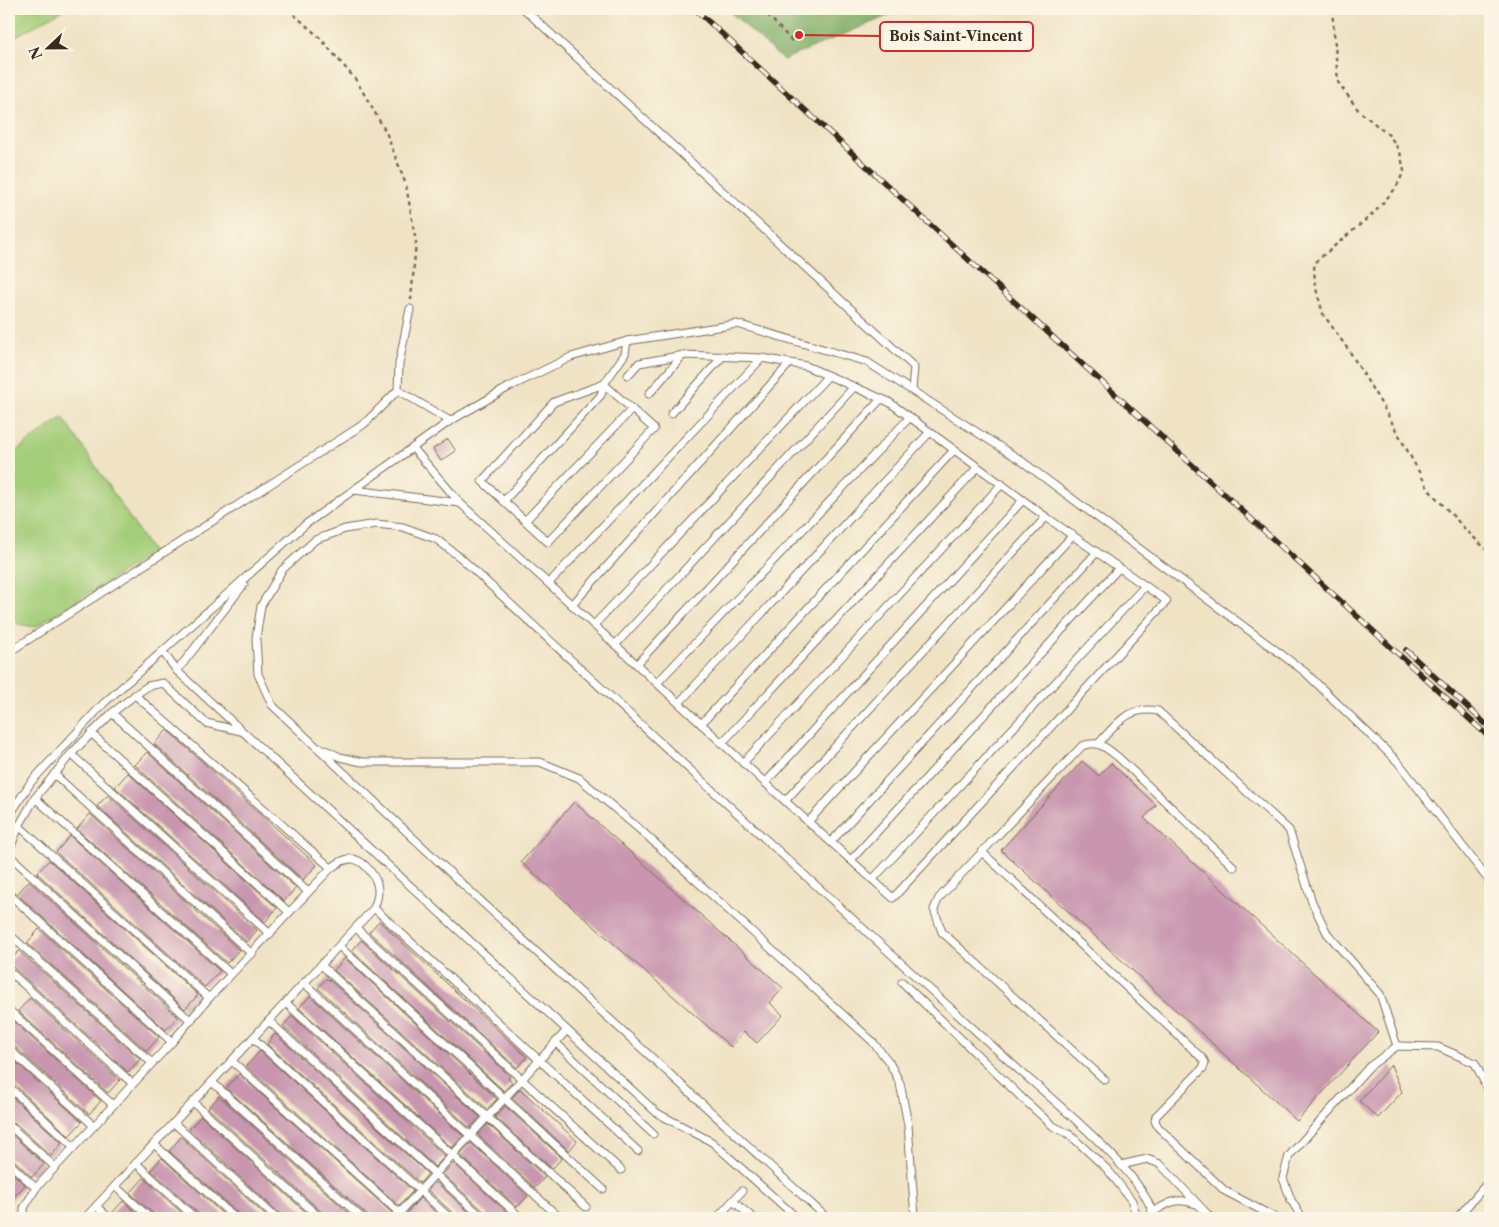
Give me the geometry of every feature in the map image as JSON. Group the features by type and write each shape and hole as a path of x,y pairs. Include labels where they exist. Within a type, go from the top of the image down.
{"lane":[{"path":"524,9 914,368 912,390"},
{"path":"9,652 364,424 398,390 399,364 410,309"},
{"path":"9,816 31,782 104,703 306,524 450,421 570,357 627,341 737,324 867,362 1019,459 1305,672 1398,762 1490,882"},
{"path":"504,501 601,395 604,384 624,354 627,341"},
{"path":"413,448 460,503 743,763 894,898 1167,601 1046,517 889,402 806,366 762,358 684,355 640,363 628,375"},
{"path":"649,394 684,355"},
{"path":"670,414 723,356"},
{"path":"549,583 762,358"},
{"path":"572,605 790,363"},
{"path":"594,625 828,376"},
{"path":"604,384 654,429 548,542 482,481 554,402 604,384"},
{"path":"615,645 854,387"},
{"path":"398,390 450,421"},
{"path":"637,664 881,398"},
{"path":"526,521 632,408"},
{"path":"657,683 910,417"},
{"path":"678,703 930,432"},
{"path":"701,724 954,450"},
{"path":"722,743 978,467"},
{"path":"743,763 1002,484"},
{"path":"354,490 460,503"},
{"path":"765,783 1023,500"},
{"path":"785,801 1046,517"},
{"path":"827,1218 473,894 272,705 258,674 256,638 261,606 282,570 315,540 345,529 376,524 403,527 436,539 461,558 1113,1155 1139,1186 1153,1215 1168,1203 1184,1200 1197,1204"},
{"path":"808,822 1073,535"},
{"path":"831,842 1097,552"},
{"path":"177,671 256,568"},
{"path":"851,860 1119,568"},
{"path":"873,879 1145,586"},
{"path":"163,652 177,671 242,732 657,1113 712,1142 797,1218"},
{"path":"9,851 19,826 35,798 54,774 112,712 148,686 163,683 206,723 242,732"},
{"path":"136,695 331,868"},
{"path":"1098,744 1124,716 1148,709 1158,711 1289,830 1312,902 1327,933 1380,994 1397,1046"},
{"path":"112,712 308,892"},
{"path":"91,733 289,912"},
{"path":"1105,1080 942,932 934,909 938,898 1082,746 1092,742 1104,746 1118,758 1234,867"},
{"path":"314,745 340,757 362,762 540,762 579,778 645,834 865,1035 889,1062 900,1083 908,1125 915,1218"},
{"path":"71,754 270,934"},
{"path":"54,774 252,954"},
{"path":"35,798 231,974"},
{"path":"19,826 209,998"},
{"path":"982,852 1203,1059 1205,1063 1203,1068 1156,1116 1155,1121 1158,1127 1225,1191 1276,1218"},
{"path":"9,855 191,1021"},
{"path":"24,1218 24,1208 36,1188 172,1042 231,974 252,954 331,868 344,860 354,859 367,867 373,875 378,892 374,908 85,1218"},
{"path":"9,894 172,1042"},
{"path":"374,908 638,1151"},
{"path":"356,928 621,1170"},
{"path":"9,934 152,1063"},
{"path":"339,946 604,1189"},
{"path":"321,965 586,1207"},
{"path":"9,971 133,1084"},
{"path":"902,982 1022,1098 1053,1126 1069,1134 1108,1170 1132,1201 1137,1218"},
{"path":"304,983 560,1218"},
{"path":"286,1003 521,1218"},
{"path":"9,1010 113,1105"},
{"path":"269,1021 482,1218"},
{"path":"232,1061 400,1217 435,1174 567,1030"},
{"path":"253,1038 450,1218"},
{"path":"555,1042 654,1134"},
{"path":"1302,1218 1291,1200 1283,1178 1289,1156 1368,1066 1397,1046 1438,1047 1475,1063 1490,1094"},
{"path":"9,1048 94,1126"},
{"path":"212,1082 362,1218"},
{"path":"9,1087 74,1147"},
{"path":"193,1102 320,1218"},
{"path":"174,1123 276,1218"},
{"path":"9,1125 55,1167"},
{"path":"154,1144 235,1218"},
{"path":"1121,1165 1147,1160 1160,1164 1210,1217"},
{"path":"9,1163 36,1188"},
{"path":"136,1163 195,1218"},
{"path":"1456,1218 1490,1180"},
{"path":"115,1186 150,1218"},
{"path":"717,1218 742,1191"},
{"path":"733,1201 753,1218"},
{"path":"96,1206 109,1218"},
{"path":"9,1213 14,1218"},
{"path":"1200,1218 1210,1217"}],"path":[{"path":"288,9 320,38 356,80 386,132 406,185 416,242 410,309"},
{"path":"762,9 793,42"},
{"path":"1332,9 1338,82 1359,111 1390,136 1400,152 1404,171 1396,188 1374,213 1314,263 1315,285 1323,314 1350,352 1385,410 1429,490 1490,553"}],"green space":[{"path":"9,9 65,9 9,40"},
{"path":"727,9 904,9 783,60"},
{"path":"63,417 153,553 35,627 18,624 9,610 9,456"}],"building":[{"path":"448,439 456,451 441,461 433,449"},
{"path":"167,730 317,865 303,880 154,744"},
{"path":"147,752 296,888 284,901 135,765"},
{"path":"1082,761 1099,776 1111,763 1156,805 1144,818 1378,1032 1297,1121 1001,850"},
{"path":"128,773 277,908 265,922 115,787"},
{"path":"108,795 257,930 247,942 97,806"},
{"path":"574,802 783,988 770,1003 783,1015 757,1043 744,1032 731,1047 521,862"},
{"path":"90,814 239,950 227,963 77,829"},
{"path":"70,836 220,971 205,987 56,852"},
{"path":"49,860 198,995 185,1009 37,873"},
{"path":"29,881 178,1017 166,1030 17,894"},
{"path":"379,921 527,1057 517,1068 369,932"},
{"path":"39,929 159,1037 147,1051 27,943"},
{"path":"361,940 510,1076 508,1078 512,1082 504,1091 352,951"},
{"path":"19,951 140,1059 128,1072 13,967 9,966 9,962"},
{"path":"345,958 497,1099 487,1109 334,970"},
{"path":"327,978 480,1117 470,1128 318,988"},
{"path":"310,996 463,1136 452,1148 299,1008"},
{"path":"30,998 120,1080 108,1093 18,1011"},
{"path":"292,1016 445,1156 435,1167 283,1026"},
{"path":"11,1019 101,1101 89,1114 13,1045 9,1044 9,1021"},
{"path":"275,1034 428,1174 420,1183 267,1044"},
{"path":"260,1051 413,1191 399,1206 246,1066"},
{"path":"9,1056 82,1122 69,1136 13,1083 9,1082"},
{"path":"1391,1065 1402,1092 1378,1118 1359,1101"},
{"path":"239,1074 392,1213 390,1218 367,1218 366,1214 226,1088"},
{"path":"520,1089 577,1141 569,1151 512,1098"},
{"path":"9,1094 62,1143 51,1156 13,1121 9,1120"},
{"path":"219,1096 354,1218 325,1218 324,1214 208,1108"},
{"path":"505,1106 562,1158 552,1169 495,1117"},
{"path":"201,1116 312,1218 281,1218 280,1214 189,1129"},
{"path":"488,1124 545,1177 535,1188 478,1135"},
{"path":"9,1132 44,1164 32,1177 13,1159 9,1158"},
{"path":"181,1137 268,1218 240,1218 239,1214 169,1151"},
{"path":"471,1143 528,1196 517,1207 460,1155"},
{"path":"162,1158 227,1218 200,1218 199,1214 151,1170"},
{"path":"453,1163 510,1215 507,1218 488,1218 487,1214 443,1174"},
{"path":"9,1170 25,1185 9,1202"},
{"path":"144,1178 187,1218 155,1218 154,1214 130,1193"},
{"path":"436,1182 475,1218 455,1218 454,1214 428,1190"},
{"path":"420,1198 442,1218 410,1218 407,1213"},
{"path":"123,1201 142,1218 114,1218 112,1213"}],"railway":[{"path":"695,9 1490,738"},
{"path":"1406,650 1490,728"}],"place":[{"name":"Bois Saint-Vincent","path":"799,35"}]}
